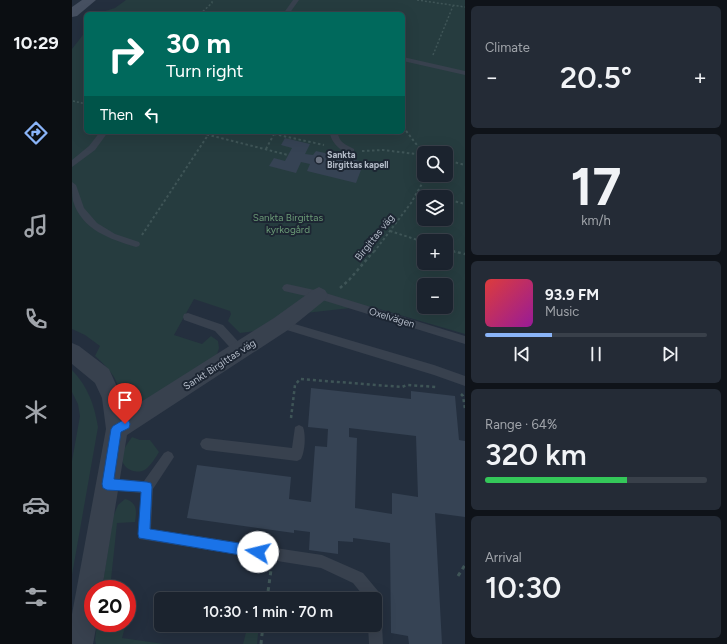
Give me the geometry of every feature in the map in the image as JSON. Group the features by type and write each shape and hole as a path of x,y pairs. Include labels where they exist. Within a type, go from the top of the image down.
{"street":[{"path":"72,12 90,0"},
{"name":"Sankt Birgittas väg","path":"116,429 282,324 319,295"},
{"path":"72,352 102,376 112,398 116,429 80,644"}],"lane":[{"path":"287,12 296,0"},
{"path":"405,60 465,73"},
{"path":"72,164 92,148 102,134"},
{"path":"334,134 334,138 339,144 351,151"},
{"path":"72,185 74,195 83,215 99,229 115,238 136,244"},
{"name":"Oxelvägen","path":"287,288 319,295 465,340"},
{"path":"188,317 218,328 240,351"},
{"path":"282,324 434,370 465,381"},
{"path":"206,444 297,455 299,432"},
{"path":"168,458 147,487 144,534 322,562 358,578 370,592"},
{"path":"107,484 147,487"},
{"path":"375,632 376,644"}],"path":[{"path":"202,12 212,3 212,0"},
{"path":"417,0 465,7"},
{"path":"429,65 452,6"},
{"path":"73,101 84,104"},
{"path":"405,130 418,146"},
{"path":"136,244 208,134"},
{"path":"213,134 288,154"},
{"path":"266,149 274,134"},
{"path":"278,134 351,151 383,150 417,153"},
{"path":"453,162 465,165"},
{"name":"Birgittas väg","path":"319,295 340,288 349,280 417,196"},
{"path":"453,201 465,204"},
{"path":"390,231 417,240"},
{"path":"453,251 465,254"},
{"path":"299,432 291,421 295,385 300,379 402,387 407,385 443,388"},
{"path":"458,392 463,396 465,409"},
{"path":"268,592 273,554"},
{"path":"458,576 465,565"},
{"path":"261,644 263,632"}],"green space":[{"name":"Sankta Birgittas kyrkogård","path":"126,0 465,0 465,334 369,306 278,316 256,331 240,333 228,321 231,314 230,311 194,299 174,335 202,344 211,336 218,341 219,348 216,357 135,407 130,405 124,399 112,374 95,356 100,346 85,335 72,329 72,49 84,34 84,134 405,134 405,12 102,12 115,8"},
{"path":"72,370 78,376 90,396 98,427 72,575 72,461 80,416 78,404 72,392"},
{"path":"132,437 140,440 150,440 159,452 146,469 138,472 130,470 126,467 122,460 123,451"},
{"path":"125,499 132,502 136,514 135,522 117,523 111,580 103,580 113,517 118,505"},
{"path":"96,632 124,632 122,638 164,644 96,644"},
{"path":"246,632 258,632 257,644 243,644"}],"building":[{"name":"Sankta Birgittas kapell","path":"285,138 310,144 305,154 313,155 316,151 364,162 356,183 307,171 310,164 301,162 296,173 269,166 274,158 285,161 292,148 281,145"},
{"path":"311,388 411,399 411,391 455,396 459,440 465,441 465,517 435,513 442,644 409,644 408,636 391,633 390,543 353,538 353,542 338,541 338,554 309,550 310,532 294,530 294,533 187,518 197,465 291,477 289,499 311,502 315,446 327,447 328,429 308,427","holes":["349,428 416,436 418,497 392,493 392,514 355,508 357,438 349,437"]}],"place":[{"name":"Sankta Birgittas kapell","path":"319,160"}],"route":[{"path":"125,424 116,429 107,484 147,487 144,534 258,552"}]}
